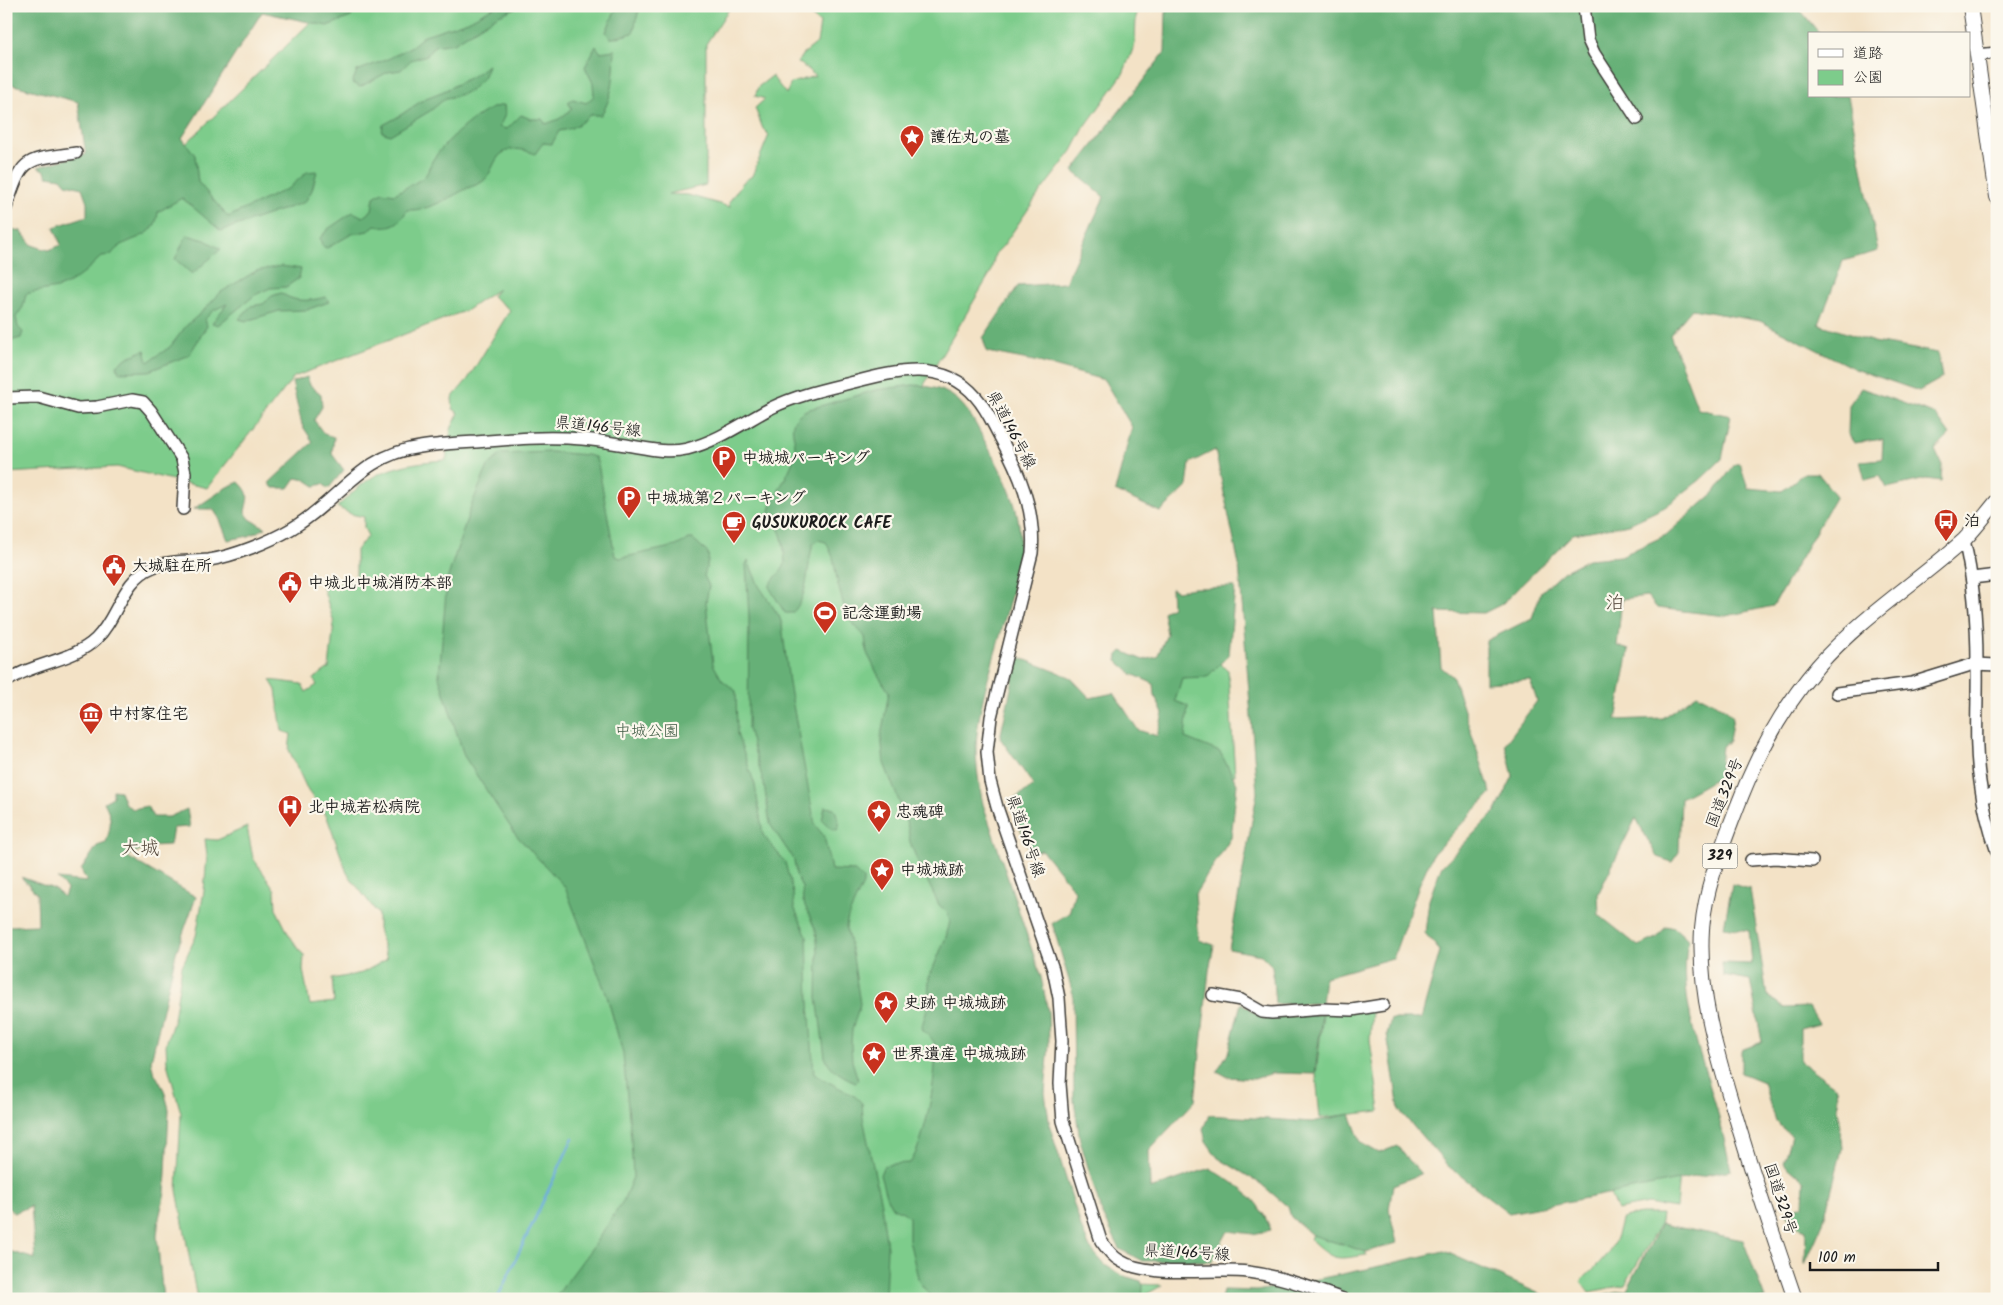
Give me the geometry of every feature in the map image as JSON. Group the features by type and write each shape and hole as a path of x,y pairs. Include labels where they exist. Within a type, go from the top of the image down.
{"highway":[{"path":"1970,6 1997,197"},
{"name":"国道329号","path":"1795,1299 1748,1155 1715,1044 1704,994 1701,961 1702,927 1707,898 1742,794 1776,725 1800,687 1844,638 1964,540 1997,501"}],"main road":[{"path":"1584,6 1588,40 1594,53 1637,119"},
{"path":"1977,55 1997,52"},
{"path":"6,208 14,182 22,167 33,160 76,153"},
{"name":"県道146号線","path":"6,682 26,670 82,649 93,642 101,634 129,587 146,570 163,564 213,559 248,548 287,532 318,512 366,468 379,459 404,449 500,440 561,438 666,451 683,450 723,436 773,407 816,391 907,371 930,371 952,378 971,391 984,408 1014,467 1031,510 1032,553 991,717 987,752 990,781 997,808 1054,969 1059,998 1062,1041 1060,1084 1063,1120 1101,1241 1109,1252 1120,1261 1132,1266 1150,1270 1246,1272 1302,1284 1343,1299"},
{"path":"6,398 38,397 78,408 97,407 132,400 143,402 151,411 182,459 185,473 183,509"},
{"path":"1964,540 1972,578 1977,664 1976,729 1979,781 1986,816 1997,852"},
{"path":"1972,578 1997,575"},
{"path":"1837,693 1912,683 1974,664 1997,665"},
{"path":"1983,799 1997,790"},
{"path":"1751,860 1775,858 1812,861"},
{"path":"1213,995 1241,1000 1262,1012 1272,1013 1323,1009 1352,1010 1383,1005"}],"green space":[{"path":"6,6 356,6 351,17 327,26 262,12 182,138 195,155 198,182 228,217 289,188 307,172 317,171 312,190 305,202 221,231 182,198 158,212 156,222 146,234 117,248 111,255 102,256 70,283 57,288 26,294 23,307 16,317 18,327 23,332 21,338 6,342 6,276 10,274 6,269 6,228 21,231 32,245 49,250 61,245 54,227 87,216 87,202 82,188 66,184 61,178 47,176 45,171 38,167 86,155 78,102 6,83"},
{"name":"中城公園","path":"327,6 731,6 706,44 706,185 668,194 688,195 730,207 729,202 743,182 752,176 769,135 763,129 755,108 765,99 755,96 758,87 772,76 786,94 791,83 815,76 801,64 797,63 802,55 817,43 820,23 799,6 1139,6 1136,17 1135,44 1123,74 1084,128 1072,151 1038,195 1003,246 995,254 991,272 924,385 972,735 972,781 1005,871 1041,979 1042,1103 1078,1239 1106,1272 1138,1284 1163,1285 1143,1296 1143,1299 197,1299 177,1190 181,1113 167,1063 166,1044 174,1019 182,966 196,936 204,891 207,856 205,839 217,840 247,827 253,858 275,890 276,909 289,935 304,956 303,970 310,1005 334,1002 332,979 362,973 387,959 378,929 378,914 347,873 327,817 308,791 289,750 291,734 282,731 276,690 270,680 302,684 306,692 317,685 313,679 329,668 334,623 322,584 356,581 356,550 368,536 364,528 364,517 351,514 337,507 360,486 379,474 401,466 446,460 451,429 459,413 453,409 452,398 468,379 510,310 492,296 498,289 467,310 294,377 207,488 117,467 6,473 6,298 116,212"},
{"path":"496,6 520,6 497,16 454,43 434,46 427,55 411,60 401,70 388,72 360,87 352,83 357,71 390,58 412,46 425,35 468,21"},
{"path":"617,6 640,6 633,33 610,38 606,32"},
{"path":"1166,6 1797,6 1818,32 1808,32 1808,98 1848,98 1878,251 1843,261 1819,324 1874,342 1938,353 1942,378 1919,391 1855,369 1760,321 1692,309 1670,335 1698,409 1731,416 1722,459 1700,480 1665,507 1629,524 1573,534 1502,604 1484,613 1437,612 1441,667 1453,677 1491,793 1433,854 1419,885 1393,958 1325,977 1322,1003 1275,1004 1272,966 1261,955 1229,949 1257,793 1239,565 1215,450 1190,463 1187,487 1160,512 1115,491 1132,427 1104,380 1039,362 987,352 983,338 1018,286 1065,283 1104,197 1073,171 1165,52"},
{"path":"596,46 600,52 615,50 611,92 601,115 590,115 576,126 559,131 552,144 543,143 535,154 517,149 503,153 482,182 446,200 431,206 407,210 398,222 390,226 375,225 368,231 352,234 327,248 322,246 320,238 328,229 353,212 363,217 372,210 374,197 382,192 395,194 425,176 431,162 447,142 465,125 485,112 504,105 505,115 499,127 507,129 521,115 531,119 542,119 546,124 559,119 572,109 568,102 573,99 586,103 594,96 593,83 585,67"},
{"path":"488,65 483,78 470,91 446,98 430,111 390,135 382,132 383,125 426,98 476,74"},
{"path":"187,235 205,240 221,249 192,274 175,259"},
{"path":"281,266 301,269 299,278 286,287 270,288 255,295 218,325 212,323 227,304 214,310 205,319 207,326 189,355 149,371 119,372 117,365 128,357 145,350 148,362 170,347 186,326 221,292 256,271"},
{"path":"281,293 297,300 326,297 329,302 306,310 279,311 246,321 239,319 251,306 263,304 272,296"},
{"path":"307,377 310,385 321,394 322,407 314,420 324,434 334,437 332,454 344,470 328,489 323,484 315,486 306,480 296,478 289,488 273,488 269,483 313,442 302,425 292,382"},
{"path":"913,385 939,389 949,394 964,407 977,426 1000,469 1017,513 1020,548 1017,570 983,697 977,730 976,754 979,783 983,804 1041,977 1048,1011 1049,1044 1045,1093 1050,1127 1082,1230 1090,1248 1105,1265 1121,1275 1141,1281 1143,1286 1142,1299 933,1299 919,1282 909,1240 909,1217 893,1208 887,1199 880,1175 883,1167 891,1164 910,1163 921,1140 932,1089 935,1057 935,1046 930,1037 923,1031 922,1026 928,1005 929,978 946,937 950,921 947,912 939,905 917,860 910,842 902,809 884,763 881,736 889,692 867,653 865,637 850,620 844,606 833,557 826,542 818,540 813,544 800,603 794,611 785,613 769,587 785,564 782,538 770,513 793,460 795,446 793,424 799,415 806,410 876,390"},
{"path":"1861,388 1936,415 1950,435 1935,450 1942,465 1941,481 1926,479 1887,488 1880,476 1865,480 1860,461 1882,459 1883,439 1854,443 1848,434 1849,405"},
{"path":"551,452 595,457 598,464 615,556 620,558 676,546 689,539 693,539 707,552 708,563 704,576 709,586 706,602 713,664 722,680 736,691 737,734 755,785 763,835 785,862 793,893 794,907 807,936 814,1074 856,1097 862,1103 863,1118 881,1204 887,1247 885,1299 554,1299 594,1245 623,1201 633,1177 623,1054 607,996 565,887 515,834 464,756 439,677 447,580 471,506 488,466 501,454"},
{"path":"1735,464 1740,464 1748,488 1782,491 1804,473 1818,473 1836,496 1773,606 1726,616 1657,608 1647,596 1622,599 1617,646 1629,650 1616,720 1663,718 1697,694 1726,709 1733,717 1729,741 1722,746 1719,777 1681,798 1679,852 1672,862 1657,857 1636,818 1598,894 1599,915 1638,946 1657,938 1666,926 1675,928 1688,940 1686,985 1693,1030 1719,1117 1731,1170 1509,1213 1448,1166 1399,1110 1387,1034 1391,1019 1421,1019 1440,951 1425,933 1429,900 1441,867 1496,811 1513,776 1505,744 1537,701 1530,680 1486,683 1486,641 1532,618 1541,592 1563,572 1588,559 1621,556 1666,535 1714,493"},
{"path":"239,482 248,496 245,512 250,519 266,528 249,536 228,540 213,509 194,509 227,487"},
{"path":"748,561 759,586 779,616 782,624 789,683 815,825 824,836 831,870 855,871 863,879 863,884 848,917 846,926 860,1004 852,1030 851,1044 852,1061 858,1080 855,1082 834,1069 825,1057 817,997 818,951 816,931 803,901 802,887 796,875 794,860 770,824 764,784 748,729 749,617 746,564"},
{"path":"1235,587 1229,655 1207,677 1182,678 1175,701 1188,706 1185,738 1220,752 1237,784 1231,838 1195,894 1199,940 1214,945 1209,971 1195,1101 1149,1150 1150,1189 1210,1168 1239,1187 1253,1200 1260,1208 1271,1230 1253,1234 1228,1231 1212,1261 1142,1261 1120,1249 1101,1211 1080,1140 1074,1101 1073,994 1052,923 1069,913 1075,891 1042,850 1031,853 1009,802 1034,786 1000,738 1018,657 1070,677 1090,698 1114,693 1138,730 1157,736 1163,714 1155,696 1154,684 1132,674 1117,661 1118,655 1122,651 1143,660 1157,657 1167,634 1163,612 1172,607 1171,588 1177,591 1193,588"},
{"path":"1216,661 1228,670 1235,775 1226,776 1186,754 1162,700 1169,674"},
{"path":"113,790 120,791 125,804 133,809 147,806 153,817 169,817 187,809 190,827 173,828 170,845 150,846 126,856 196,897 176,953 151,1061 153,1070 164,1090 169,1109 165,1193 157,1236 163,1299 14,1299 6,1287 6,1250 35,1259 31,1206 14,1213 6,1206 6,924 8,926 38,925 37,894 21,877 54,889 64,897 67,889 57,879 87,882 81,870 97,846 106,843 110,822 109,813 104,802 113,797"},
{"path":"825,807 834,808 839,822 837,830 832,829 822,820"},
{"path":"1732,884 1750,889 1767,995 1784,1008 1809,1007 1819,1024 1800,1029 1800,1061 1836,1087 1842,1149 1823,1223 1805,1264 1806,1230 1791,1224 1786,1211 1803,1205 1804,1181 1783,1163 1791,1136 1775,1121 1763,1082 1741,1073 1741,1050 1762,1042 1750,980 1723,975 1722,963 1752,964 1749,931 1724,927"},
{"path":"1241,1003 1264,1019 1278,1016 1322,1014 1315,1074 1273,1073 1254,1079 1228,1077 1217,1071 1228,1053"},
{"path":"1372,1010 1370,1040 1380,1111 1320,1118 1316,1075 1323,1012"},
{"path":"1350,1114 1361,1143 1379,1153 1397,1146 1421,1174 1393,1185 1389,1209 1397,1243 1366,1252 1312,1235 1291,1217 1288,1207 1261,1184 1218,1158 1206,1141 1203,1129 1209,1115 1312,1122"},
{"path":"1585,1137 1681,1152 1676,1208 1648,1204 1617,1210"},
{"path":"1364,1205 1366,1255 1347,1258 1335,1257 1324,1251 1310,1239 1321,1210"},
{"path":"1640,1214 1662,1214 1661,1222 1625,1285 1589,1292 1581,1281 1612,1247 1621,1219"},
{"path":"1661,1224 1743,1240 1765,1299 1590,1299 1627,1290"},
{"path":"1444,1251 1551,1299 1221,1299 1223,1290 1257,1291"}],"waterway":[{"path":"497,1299 573,1138"}],"place":[{"name":"護佐丸の墓","path":"912,158"},
{"name":"中城城パーキング","path":"724,479"},
{"name":"中城城第２パーキング","path":"629,519"},
{"name":"泊","path":"1946,542"},
{"name":"GUSUKUROCK CAFE","path":"734,544"},
{"name":"大城駐在所","path":"114,587"},
{"name":"中城北中城消防本部","path":"290,604"},
{"name":"記念運動場","path":"825,634"},
{"name":"中村家住宅","path":"91,735"},
{"name":"北中城若松病院","path":"290,828"},
{"name":"忠魂碑","path":"879,833"},
{"name":"中城城跡","path":"882,891"},
{"name":"史跡 中城城跡","path":"886,1024"},
{"name":"世界遺産 中城城跡","path":"874,1075"}],"district":[{"name":"泊","path":"1615,604"},
{"name":"大城","path":"140,849"}]}
